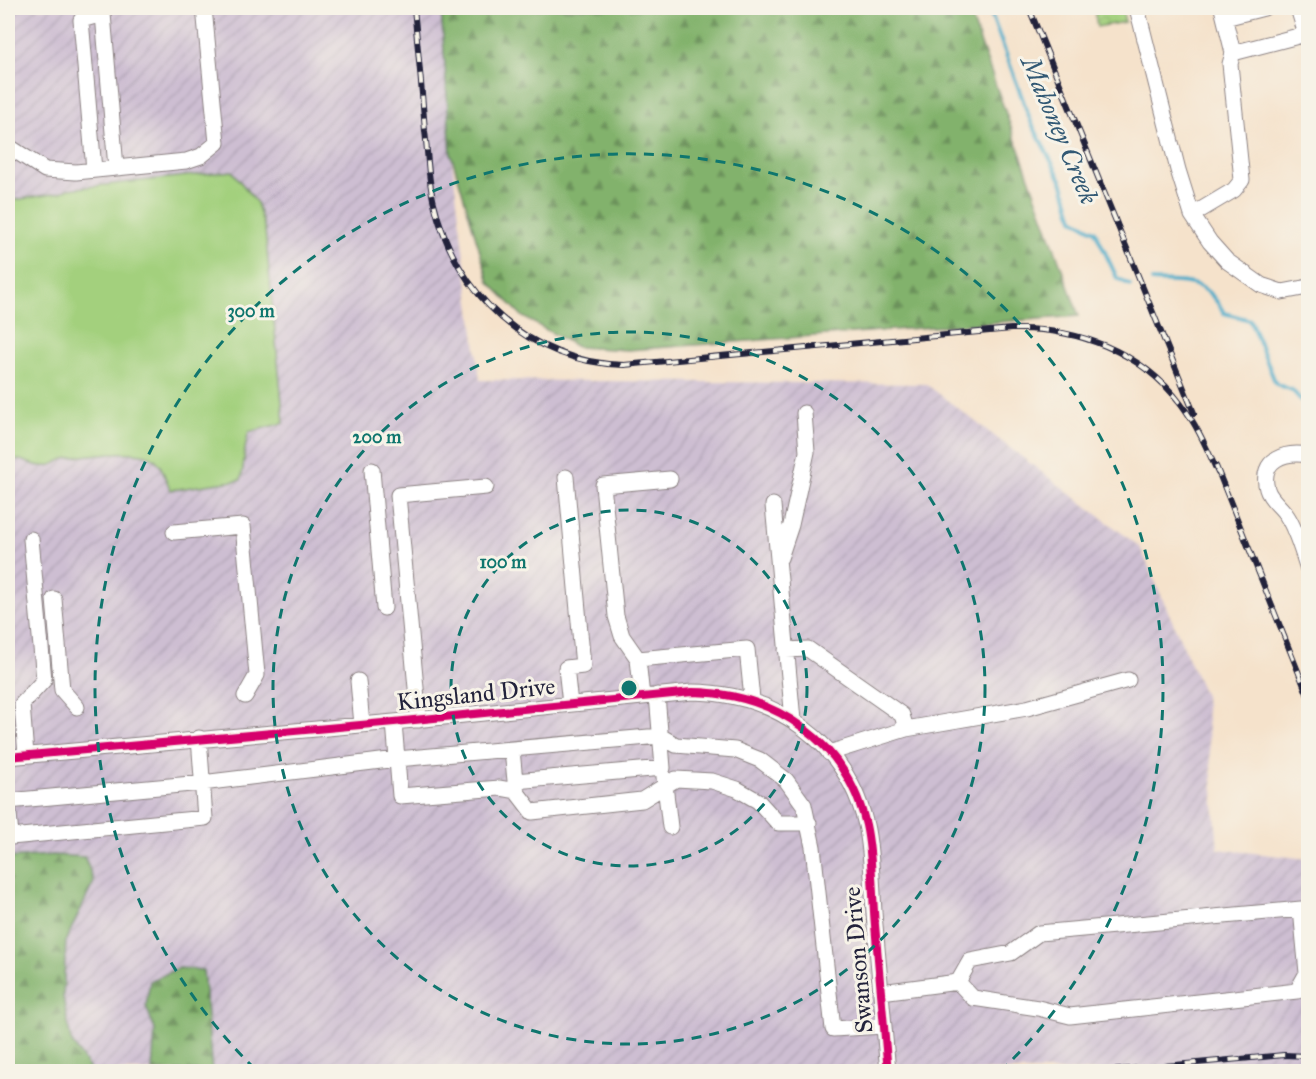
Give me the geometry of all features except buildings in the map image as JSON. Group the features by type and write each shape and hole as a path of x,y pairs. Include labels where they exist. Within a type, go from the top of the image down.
{"street":[{"path":"8,146 45,170 117,168 186,161 201,156 217,143 204,8"},
{"path":"1137,8 1178,170 1192,214 1210,242 1227,261 1262,285 1282,292 1308,287"},
{"path":"1192,214 1234,190 1242,180 1230,64 1233,54 1223,13 1264,8"},
{"path":"1233,54 1307,37 1298,8"},
{"path":"94,170 81,20 103,14 117,168"},
{"path":"778,564 791,525 807,452 804,413"},
{"path":"1308,455 1286,453 1277,458 1269,469 1267,481 1270,494 1287,516 1308,569"},
{"path":"372,470 384,608"},
{"path":"566,477 583,666 566,668 570,704"},
{"path":"670,479 603,485 616,616 622,636 638,659 660,736 670,827"},
{"path":"419,720 398,495 486,487"},
{"path":"773,505 793,720"},
{"path":"174,532 243,526 257,675 245,696"},
{"path":"27,755 15,714 44,680 31,539"},
{"path":"54,599 62,690 69,701 77,707"},
{"path":"638,659 747,649 752,699"},
{"path":"786,650 807,649 902,715 906,729"},
{"path":"357,681 362,725"},
{"path":"828,753 906,729 1027,708 1128,681"},
{"name":"Kingsland Drive","path":"8,757 419,720 649,696 719,692 752,699 793,720 814,734 848,778 866,825 868,844"},
{"path":"394,722 400,796 500,788 663,768"},
{"path":"199,738 202,783 205,818 11,837 9,801 202,783 397,759 660,736 676,745 735,750 760,760 786,780 804,805 809,823 833,1029 884,1026"},
{"path":"512,750 516,786 532,812 642,800 676,779 712,781 737,789 758,801 778,823 809,823"},
{"name":"Swanson Drive","path":"868,844 888,1071"},
{"path":"1301,909 1307,973 1297,991 1070,1016 1038,1008 973,998 958,982 970,961 1011,953 1039,933 1301,909"},
{"path":"881,992 958,982"}],"shaded area":[{"path":"8,8 441,8 451,154 480,380 926,384 1140,547 1205,696 1218,849 1308,859 1308,1071 8,1071"}],"green space":[{"path":"441,8 968,8 1079,316 628,350 577,347 523,317 489,282 451,154"},
{"path":"1094,8 1122,8 1125,22 1097,27"},
{"path":"232,171 257,203 265,230 284,423 249,432 241,480 171,490 162,468 156,461 135,453 85,456 43,466 13,459 8,460 8,201 59,193 68,189"},
{"path":"53,855 85,857 94,882 66,940 63,997 71,1041 91,1071 8,1071 8,858"},
{"path":"179,968 203,970 212,1071 152,1071 155,1030 146,1006 150,981"}],"waterway":[{"name":"Mahoney Creek","path":"989,8 1031,122 1063,184 1073,219 1095,231 1117,278 1130,285"},
{"name":"Mahoney Creek","path":"1152,281 1186,283 1202,288 1210,294 1224,313 1250,320 1276,384 1292,390 1308,408"}],"railway":[{"path":"414,8 430,185 444,236 459,266 478,294 501,317 528,337 557,352 589,361 624,365 1011,329 1059,332 1083,338 1127,356 1165,385 1192,420 1218,473"},
{"path":"1029,8 1194,413"},
{"path":"1216,466 1308,696"},
{"path":"1098,1072 1284,1055 1308,1056"},
{"path":"749,1072 790,1068"}],"cycle path":[{"path":"8,757 692,692 751,701 778,712 803,727 824,746 842,769 856,795 866,825 870,850 888,1072"}]}
